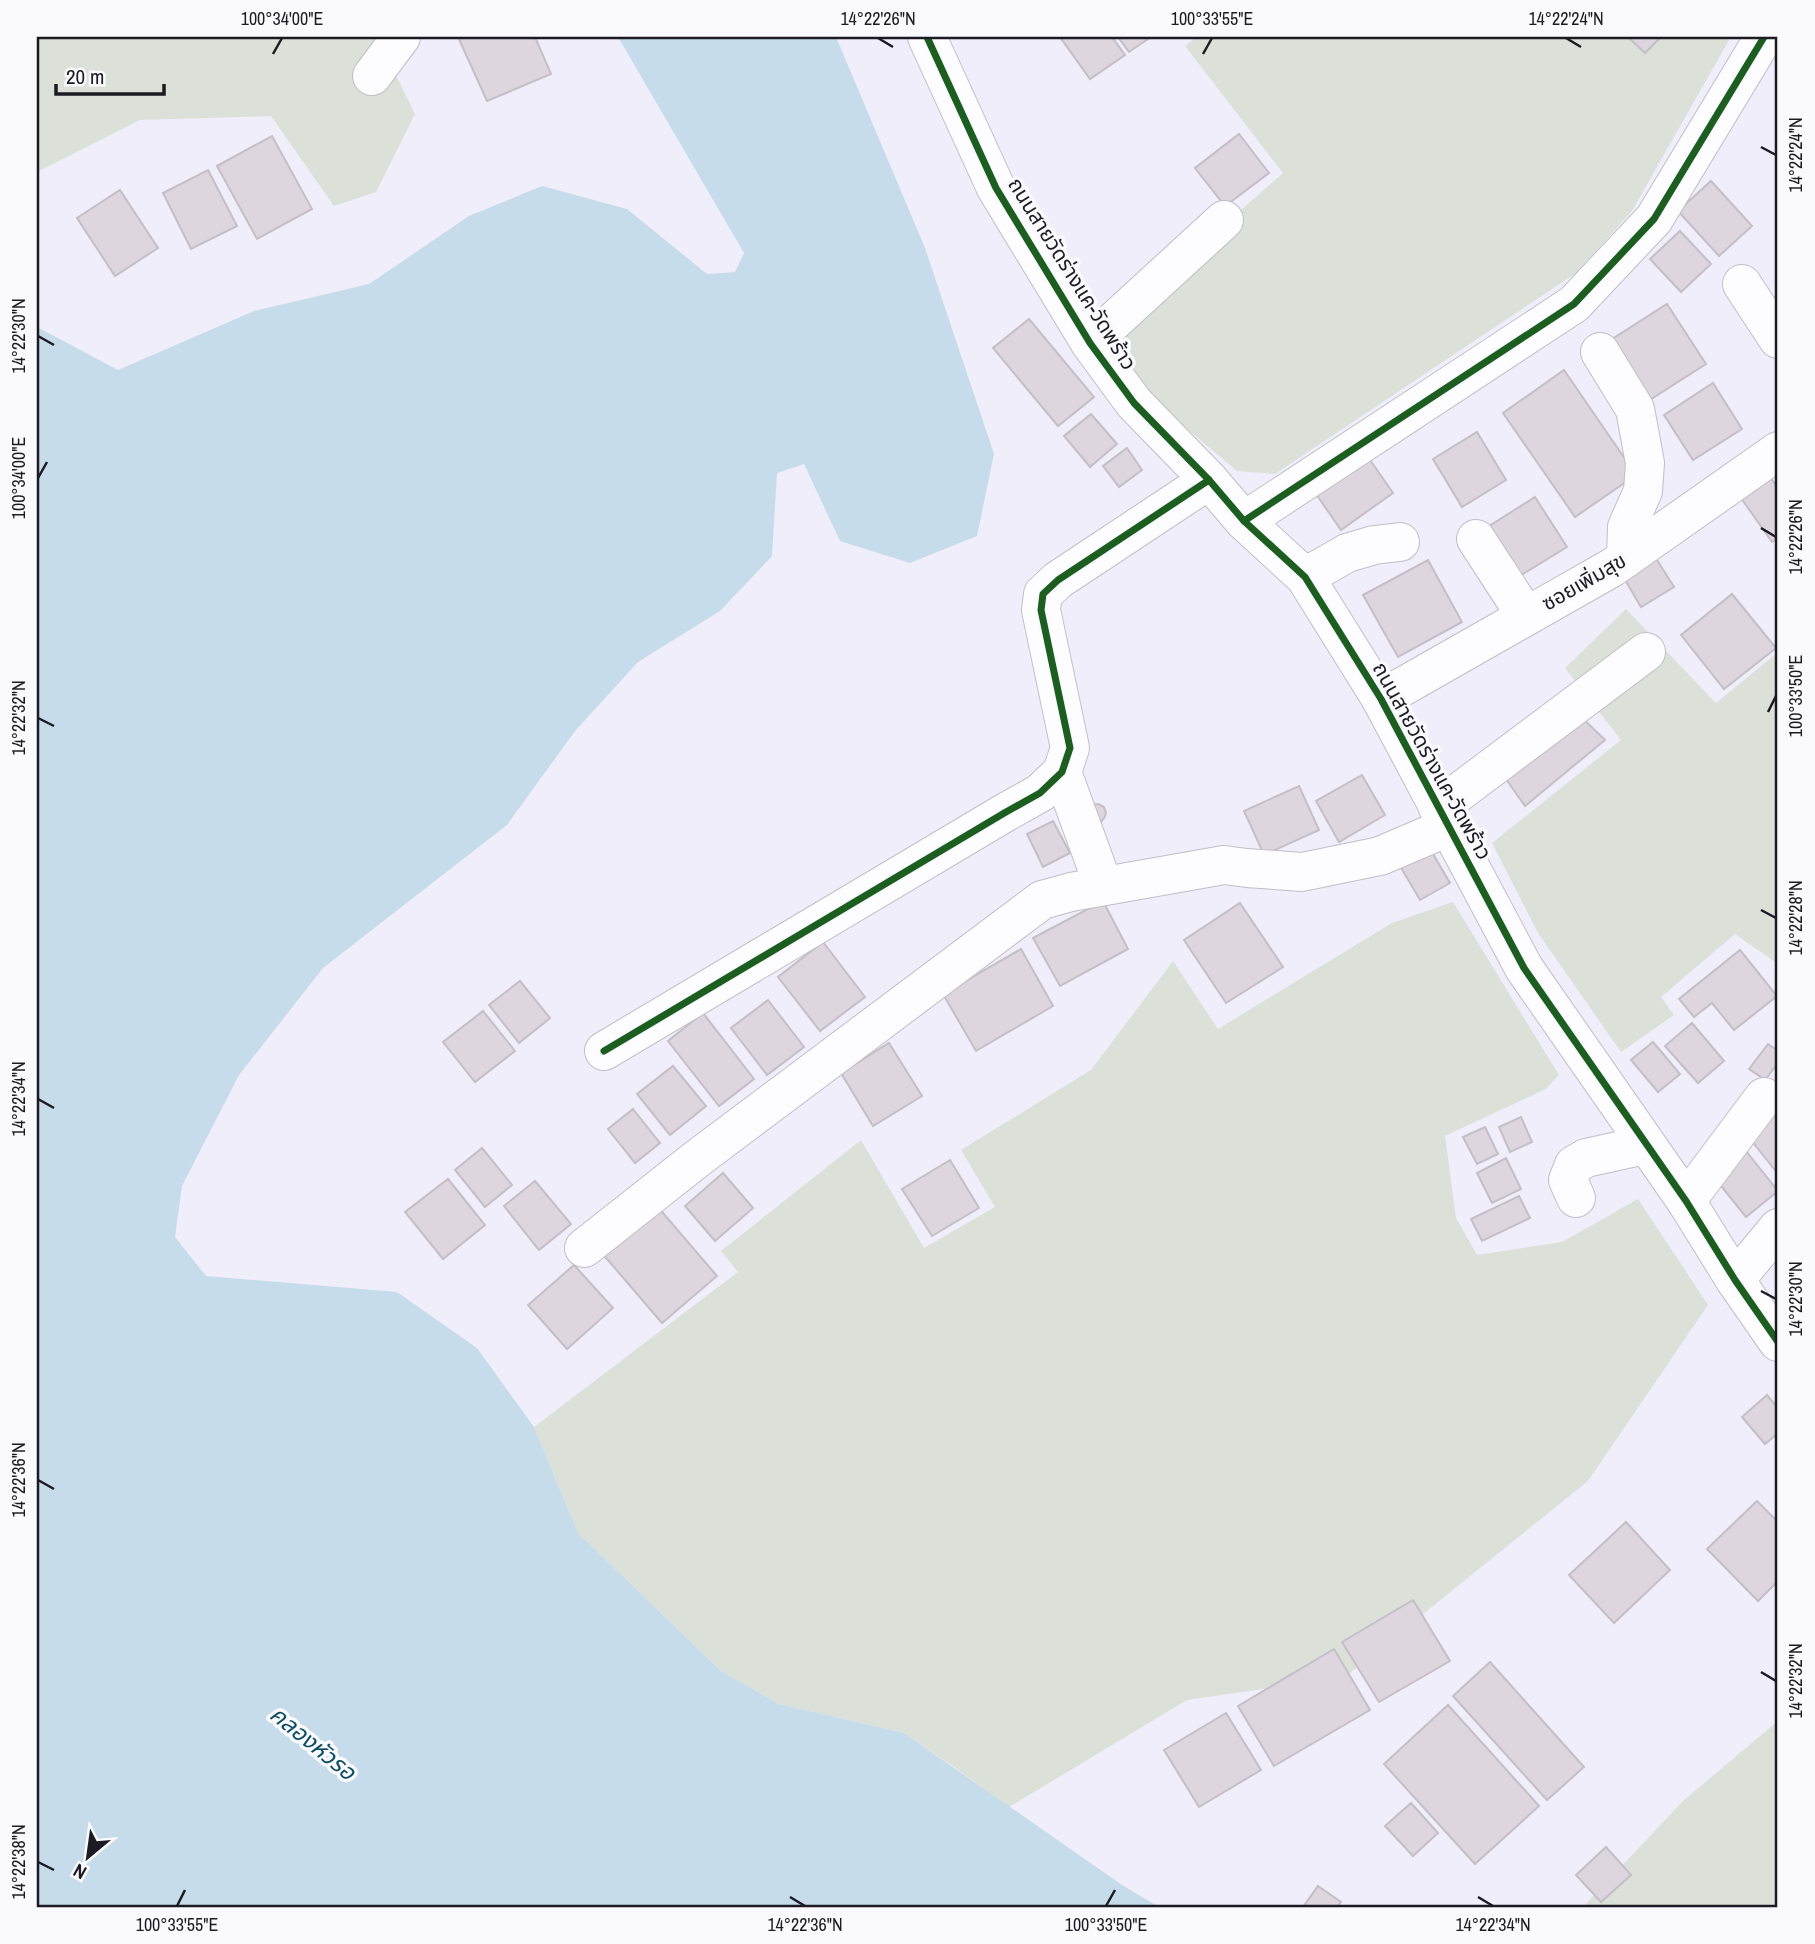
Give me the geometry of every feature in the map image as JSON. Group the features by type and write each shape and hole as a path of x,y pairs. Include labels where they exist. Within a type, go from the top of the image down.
{"street":[{"path":"372,76 401,37"},
{"name":"ถนนสายวัดร่างแค-วัดพร้าว","path":"927,37 996,188 1090,343 1134,403 1209,480 1244,521 1305,577 1381,698 1524,968 1686,1201 1735,1280 1767,1300 1778,1342"},
{"path":"1244,521 1574,304 1654,219 1764,37"},
{"path":"1090,343 1224,219"},
{"path":"1742,284 1778,339"},
{"path":"1600,352 1635,409 1645,463 1643,491 1627,527 1626,558"},
{"name":"ซอยเพิ่มสุข","path":"1381,698 1613,567 1778,451"},
{"path":"604,1051 1040,793 1062,772 1070,748 1041,610 1043,594 1058,580 1209,480"},
{"path":"1476,539 1526,615"},
{"path":"1305,577 1347,553 1374,545 1400,542"},
{"path":"584,1248 709,1150 1042,900 1071,892 1224,865 1302,872 1380,856 1443,818 1646,652"},
{"path":"1062,772 1097,868"},
{"path":"1686,1201 1764,1097"},
{"path":"1576,1198 1568,1180 1574,1165 1586,1158 1646,1145"},
{"path":"1735,1280 1778,1228"}],"shaded area":[{"path":"37,37 377,37 415,114 376,192 334,206 271,116 140,120 37,172"},
{"path":"1196,37 1725,37 1729,40 1632,211 1576,273 1275,474 1237,471 1140,389 1113,343 1227,222 1283,173 1185,46"},
{"path":"1626,609 1716,703 1778,652 1778,964 1735,934 1661,997 1674,1015 1621,1052 1538,933 1492,843 1621,740 1565,668"},
{"path":"1453,902 1559,1075 1546,1089 1445,1136 1456,1218 1477,1255 1562,1242 1638,1199 1708,1305 1588,1481 1345,1677 1187,1700 1009,1807 904,1733 779,1704 721,1671 578,1533 534,1427 738,1272 721,1251 861,1140 924,1248 995,1207 961,1150 1091,1070 1173,961 1218,1029 1392,923"},
{"path":"1778,1721 1778,1907 1583,1907 1684,1800"}],"water":[{"name":"คลองหัวรอ","path":"618,37 836,37 925,248 994,454 977,536 910,563 840,541 804,464 777,473 772,556 720,611 638,662 575,731 507,825 323,968 239,1075 182,1186 175,1237 206,1276 397,1292 477,1348 534,1427 578,1533 721,1671 779,1704 904,1733 1122,1885 1159,1907 37,1907 37,327 118,370 254,311 369,284 469,216 542,186 627,209 707,274 735,272 744,253"}],"building":[{"path":"458,37 535,37 551,74 487,101"},
{"path":"1060,37 1112,37 1125,55 1090,79"},
{"path":"1118,37 1147,37 1148,39 1129,52"},
{"path":"1628,37 1661,37 1645,53"},
{"path":"1239,134 1269,173 1225,206 1195,168"},
{"path":"272,136 312,209 257,239 217,166"},
{"path":"208,170 237,226 191,249 163,193"},
{"path":"1711,181 1752,226 1719,256 1678,211"},
{"path":"120,190 158,248 115,276 77,218"},
{"path":"1680,231 1711,264 1681,292 1650,259"},
{"path":"1667,304 1706,364 1648,401 1609,341"},
{"path":"1029,319 1094,397 1058,426 993,348"},
{"path":"1564,370 1636,475 1575,517 1503,413"},
{"path":"1713,383 1742,429 1693,460 1664,415"},
{"path":"1091,414 1117,444 1090,467 1064,436"},
{"path":"1477,432 1506,480 1462,507 1433,459"},
{"path":"1127,448 1142,470 1119,487 1103,466"},
{"path":"1368,457 1393,493 1341,530 1316,494"},
{"path":"1771,478 1778,489 1778,538 1772,542 1741,498"},
{"path":"1535,497 1567,547 1518,577 1486,528"},
{"path":"1652,552 1674,587 1641,607 1620,571"},
{"path":"1428,560 1462,622 1398,657 1363,595"},
{"path":"1732,594 1776,648 1724,689 1681,635"},
{"path":"1575,711 1605,740 1525,806 1501,772"},
{"path":"1362,775 1385,815 1339,842 1316,801"},
{"path":"1299,786 1319,830 1264,855 1244,811"},
{"path":"1092,805 1104,807 1106,813 1100,823"},
{"path":"1053,821 1070,853 1043,867 1027,834"},
{"path":"1426,842 1450,883 1420,900 1396,859"},
{"path":"1103,901 1128,949 1060,986 1033,938"},
{"path":"1240,903 1283,967 1226,1003 1184,940"},
{"path":"823,942 865,997 820,1031 778,977"},
{"path":"1021,949 1053,1006 976,1051 943,994"},
{"path":"1740,950 1777,996 1734,1030 1712,1003 1694,1017 1679,999"},
{"path":"520,981 550,1018 519,1043 489,1005"},
{"path":"768,1000 804,1047 767,1075 731,1028"},
{"path":"483,1011 515,1051 475,1082 443,1042"},
{"path":"703,1013 754,1079 719,1106 668,1041"},
{"path":"1692,1023 1724,1061 1698,1083 1665,1046"},
{"path":"1653,1042 1680,1074 1658,1092 1631,1060"},
{"path":"889,1043 922,1096 873,1126 841,1073"},
{"path":"1768,1044 1778,1051 1778,1063 1765,1080 1749,1069"},
{"path":"673,1066 706,1106 670,1135 637,1094"},
{"path":"633,1109 660,1143 635,1163 608,1129"},
{"path":"1778,1111 1778,1174 1747,1135"},
{"path":"1521,1117 1532,1142 1510,1152 1499,1127"},
{"path":"1485,1127 1498,1154 1477,1164 1463,1137"},
{"path":"482,1148 512,1185 485,1207 455,1170"},
{"path":"1746,1151 1778,1191 1746,1217 1713,1176"},
{"path":"1506,1158 1521,1189 1492,1203 1477,1173"},
{"path":"950,1160 979,1208 932,1236 902,1189"},
{"path":"723,1173 753,1208 715,1241 685,1206"},
{"path":"448,1179 485,1225 443,1259 405,1212"},
{"path":"535,1181 571,1224 539,1250 504,1206"},
{"path":"1519,1196 1530,1218 1482,1241 1471,1219"},
{"path":"657,1206 717,1276 662,1323 601,1252"},
{"path":"574,1265 613,1308 567,1349 528,1305"},
{"path":"1767,1395 1778,1408 1778,1433 1765,1444 1742,1417"},
{"path":"1757,1501 1778,1522 1778,1581 1758,1601 1707,1549"},
{"path":"1626,1522 1670,1570 1614,1623 1569,1575"},
{"path":"1413,1600 1450,1661 1379,1702 1342,1642"},
{"path":"1334,1649 1370,1710 1274,1766 1238,1706"},
{"path":"1490,1662 1584,1767 1547,1800 1453,1696"},
{"path":"1448,1705 1539,1806 1475,1864 1384,1764"},
{"path":"1226,1713 1261,1770 1199,1807 1164,1750"},
{"path":"1411,1803 1438,1833 1413,1856 1385,1826"},
{"path":"1606,1847 1631,1875 1601,1902 1576,1875"},
{"path":"1318,1886 1341,1902 1337,1907 1303,1907"}],"cycle path":[{"path":"927,37 996,188 1090,343 1134,403 1209,480 1244,521 1305,577 1381,699 1524,968 1686,1201 1735,1280 1778,1342"},
{"path":"1244,521 1574,304 1654,219 1764,37"},
{"path":"604,1051 1040,793 1062,772 1070,748 1041,610 1043,594 1058,580 1209,480"}]}
